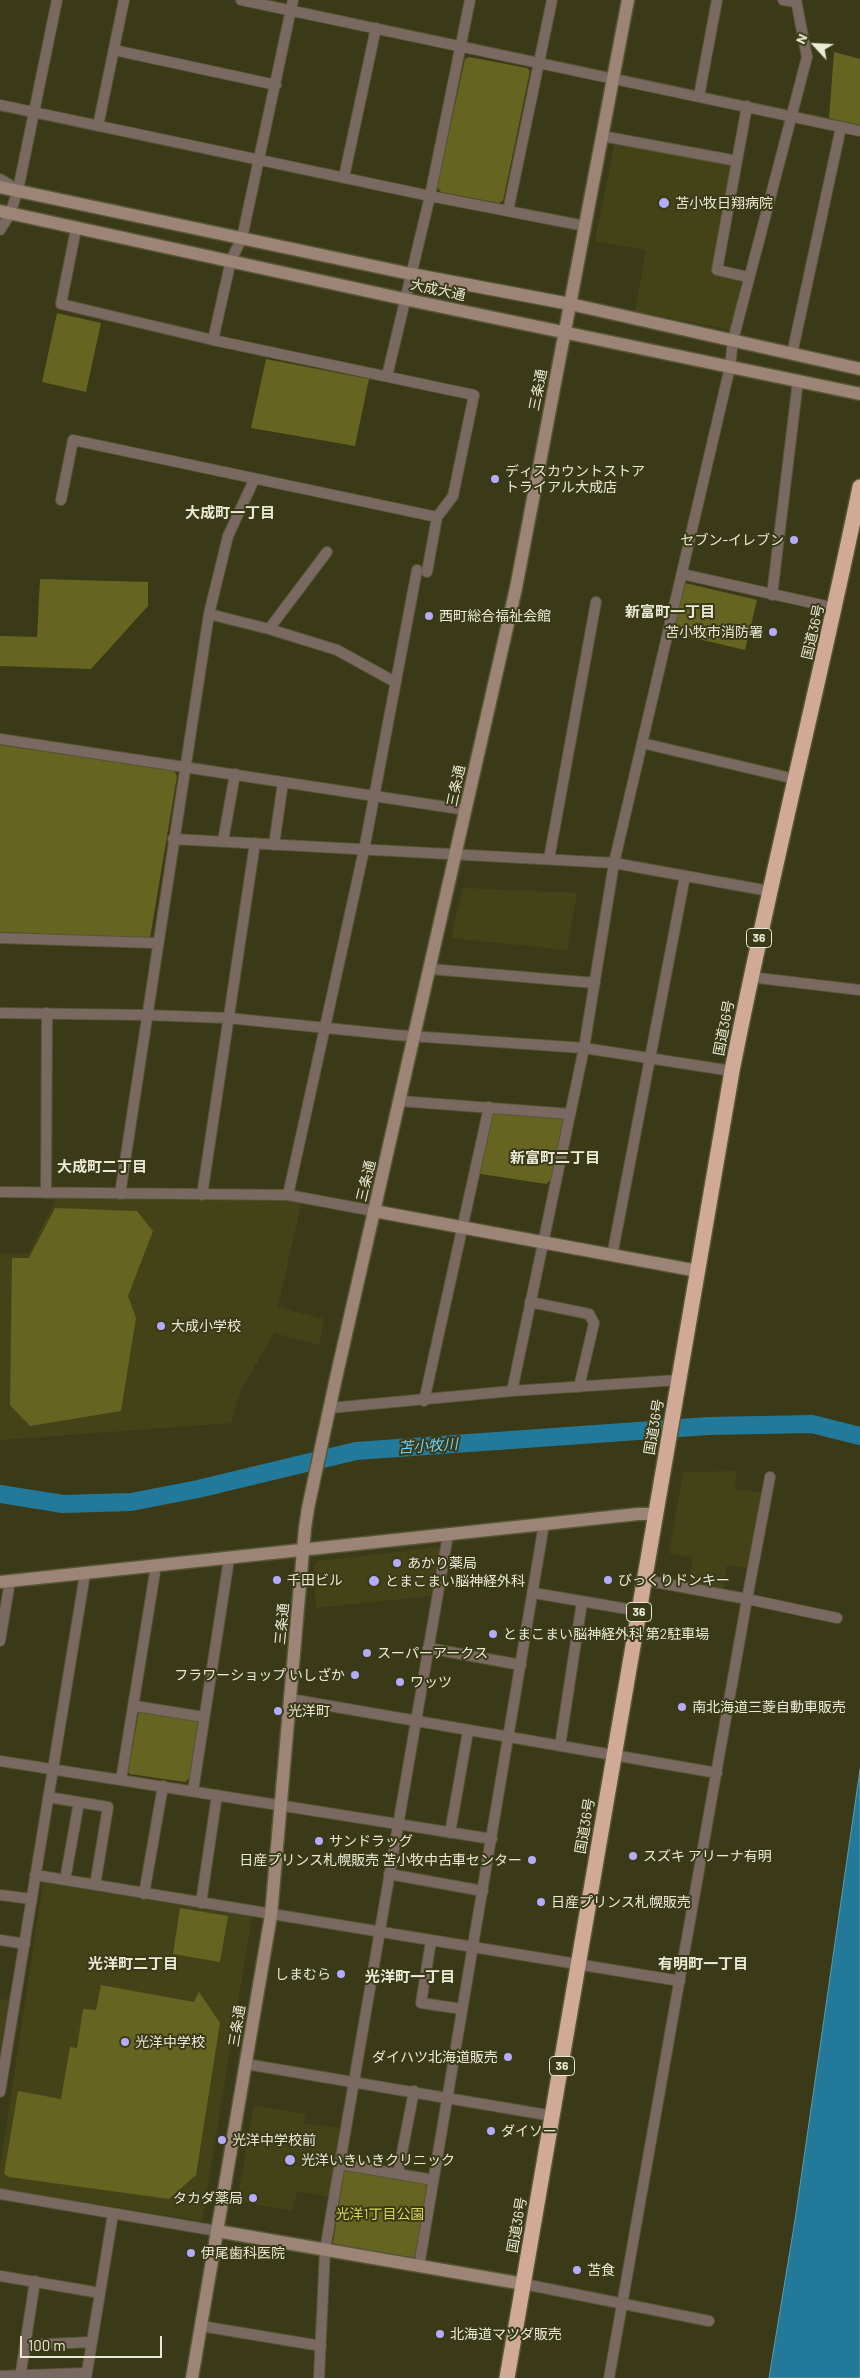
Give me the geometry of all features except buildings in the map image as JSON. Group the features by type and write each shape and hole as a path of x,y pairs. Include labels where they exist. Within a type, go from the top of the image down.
{"highway":[{"name":"国道36号","path":"507,2378 732,1071 750,977 835,608 860,487"}],"street":[{"path":"0,230 3,214 18,190 57,0"},
{"path":"98,126 124,0"},
{"path":"240,0 292,5 376,28 860,131"},
{"path":"387,376 430,196 470,0"},
{"path":"508,211 552,0"},
{"name":"三条通","path":"192,2378 271,1915 308,1508 516,588 628,0"},
{"path":"699,96 717,0"},
{"path":"512,1391 584,1048 614,863 730,367 732,340 806,57 796,1 783,0"},
{"path":"212,340 231,260 242,238 292,5"},
{"path":"344,178 376,28"},
{"path":"114,50 276,84"},
{"path":"0,105 430,196 586,226"},
{"path":"748,106 717,270 748,276"},
{"path":"792,354 841,127"},
{"path":"602,136 737,160"},
{"path":"0,179 18,190"},
{"name":"大成大通","path":"0,187 411,274 570,304 860,370"},
{"name":"大成大通","path":"3,214 231,260 404,299 860,394"},
{"path":"76,229 61,304 212,340 474,395 453,496 437,517 395,682 364,850 288,1195"},
{"path":"772,595 798,381"},
{"path":"61,500 73,440 254,480 437,517"},
{"path":"120,1194 156,943 209,614 228,536 254,480"},
{"path":"269,629 327,552"},
{"path":"682,574 835,608"},
{"path":"549,859 596,602"},
{"path":"209,614 269,629 337,650 395,682"},
{"path":"0,739 466,810"},
{"path":"642,744 795,779"},
{"path":"223,841 235,774"},
{"path":"274,844 283,782"},
{"path":"173,839 614,863 769,891"},
{"path":"202,1195 255,843"},
{"path":"612,1256 685,876"},
{"path":"0,938 156,943"},
{"path":"430,969 595,983"},
{"path":"750,977 860,990"},
{"path":"0,1013 228,1018 415,1036 584,1048 732,1071"},
{"path":"46,1193 47,1013"},
{"path":"400,1101 570,1114"},
{"path":"424,1401 489,1107"},
{"path":"0,1192 288,1195 698,1271"},
{"path":"530,1302 589,1314 593,1318 594,1323 579,1387"},
{"path":"330,1408 424,1401 512,1391 579,1387 678,1386"},
{"path":"609,2378 770,1477"},
{"path":"0,1641 5,1581 655,1514"},
{"path":"419,2266 534,1593 544,1524"},
{"path":"318,2378 325,2250 448,1535"},
{"path":"193,1790 229,1559"},
{"path":"122,1780 156,1566"},
{"path":"0,2092 85,1574"},
{"path":"644,1580 837,1618"},
{"path":"534,1593 639,1611"},
{"path":"560,1746 582,1602"},
{"path":"428,1648 521,1665"},
{"path":"290,1700 717,1773"},
{"path":"135,1706 204,1717"},
{"path":"450,1833 468,1731"},
{"path":"0,1761 193,1790 492,1839"},
{"path":"144,1894 163,1786"},
{"path":"201,1903 217,1795"},
{"path":"48,1797 108,1807 95,1886"},
{"path":"65,1880 79,1802"},
{"path":"390,1874 483,1891"},
{"path":"36,1876 680,1981"},
{"path":"0,1895 32,1899"},
{"path":"0,1940 25,1944"},
{"path":"431,1941 421,2003 462,2009"},
{"path":"246,2064 553,2116"},
{"path":"398,2173 414,2092"},
{"path":"340,2164 433,2180"},
{"path":"0,2194 524,2284 710,2321"},
{"path":"0,2376 86,2376 113,2214"},
{"path":"0,2276 100,2293"},
{"path":"20,2377 35,2281"},
{"path":"201,2326 321,2346"},
{"path":"25,2345 92,2342"}],"shaded area":[{"name":"苫小牧日翔病院","path":"615,143 733,165 713,272 742,278 731,330 635,311 646,250 595,241"},
{"path":"463,888 577,893 567,950 451,938"},
{"name":"大成小学校","path":"56,1198 287,1201 301,1204 278,1307 324,1319 319,1345 274,1333 240,1392 231,1423 0,1440 0,1254 29,1253"},
{"path":"737,1471 735,1489 761,1493 748,1568 727,1565 724,1590 690,1583 693,1557 669,1553 683,1472"},
{"name":"とまこまい脳神経外科","path":"438,1547 440,1549 431,1596 316,1608 314,1566 319,1561"},
{"name":"光洋中学校","path":"43,1883 252,1917 202,2221 0,2188 0,2168"},
{"path":"0,1999 9,2000 0,2049"},
{"name":"光洋いきいきクリニック","path":"254,2105 306,2114 304,2123 341,2128 330,2197 297,2191 292,2211 237,2201"}],"green space":[{"path":"834,52 860,59 860,125 829,118"},
{"path":"469,57 527,68 530,71 503,201 499,203 441,192 437,187 465,59"},
{"path":"57,313 101,323 86,392 42,382"},
{"path":"266,359 369,379 355,446 251,428"},
{"path":"40,579 148,582 148,606 91,669 0,666 0,636 37,637"},
{"path":"685,583 757,600 745,650 673,633"},
{"path":"0,745 174,771 177,776 150,938 0,932"},
{"path":"494,1113 561,1117 564,1121 552,1179 546,1184 481,1174 478,1171 491,1116"},
{"path":"55,1208 137,1211 153,1231 128,1296 136,1318 121,1411 30,1426 10,1405 12,1258 29,1258"},
{"path":"139,1711 199,1721 190,1778 185,1782 130,1774 128,1772"},
{"path":"180,1908 228,1916 220,1962 173,1954"},
{"path":"101,1985 194,2002 199,1992 220,2023 196,2175 169,2199 9,2177 4,2174 18,2091 61,2099 70,2047 77,2048 83,2009 96,2010"},
{"name":"光洋1丁目公園","path":"347,2169 424,2181 427,2186 415,2256 411,2259 336,2246 333,2243 344,2172"}],"water":[{"path":"860,1770 860,2378 769,2378 795,2220"}],"waterway":[{"name":"苫小牧川","path":"0,1494 63,1504 131,1502 198,1489 356,1451 708,1426 812,1424 860,1436"}],"place":[{"name":"苫小牧日翔病院","path":"664,203"},
{"name":"ディスカウントストア トライアル大成店","path":"495,479"},
{"name":"セブン-イレブン","path":"794,540"},
{"name":"西町総合福祉会館","path":"429,616"},
{"name":"苫小牧市消防署","path":"773,632"},
{"name":"大成小学校","path":"161,1326"},
{"name":"あかり薬局","path":"397,1563"},
{"name":"千田ビル","path":"277,1580"},
{"name":"びっくりドンキー","path":"608,1580"},
{"name":"とまこまい脳神経外科","path":"374,1581"},
{"name":"とまこまい脳神経外科 第2駐車場","path":"493,1634"},
{"name":"スーパーアークス","path":"367,1653"},
{"name":"フラワーショップ いしざか","path":"355,1675"},
{"name":"ワッツ","path":"400,1682"},
{"name":"南北海道三菱自動車販売","path":"682,1707"},
{"name":"光洋町","path":"278,1711"},
{"name":"サンドラッグ","path":"319,1841"},
{"name":"スズキ アリーナ有明","path":"633,1856"},
{"name":"日産プリンス札幌販売 苫小牧中古車センター","path":"532,1860"},
{"name":"日産プリンス札幌販売","path":"541,1902"},
{"name":"しまむら","path":"341,1974"},
{"name":"光洋中学校","path":"125,2042"},
{"name":"ダイハツ北海道販売","path":"508,2057"},
{"name":"ダイソー","path":"491,2131"},
{"name":"光洋中学校前","path":"222,2140"},
{"name":"光洋いきいきクリニック","path":"290,2160"},
{"name":"タカダ薬局","path":"253,2198"},
{"name":"伊尾歯科医院","path":"191,2253"},
{"name":"苫食","path":"577,2270"},
{"name":"北海道マツダ販売","path":"440,2334"}],"district":[{"name":"大成町一丁目","path":"230,513"},
{"name":"新富町一丁目","path":"670,612"},
{"name":"新富町二丁目","path":"555,1158"},
{"name":"大成町二丁目","path":"102,1167"},
{"name":"光洋町二丁目","path":"133,1964"},
{"name":"有明町一丁目","path":"703,1964"},
{"name":"光洋町一丁目","path":"410,1977"}]}
